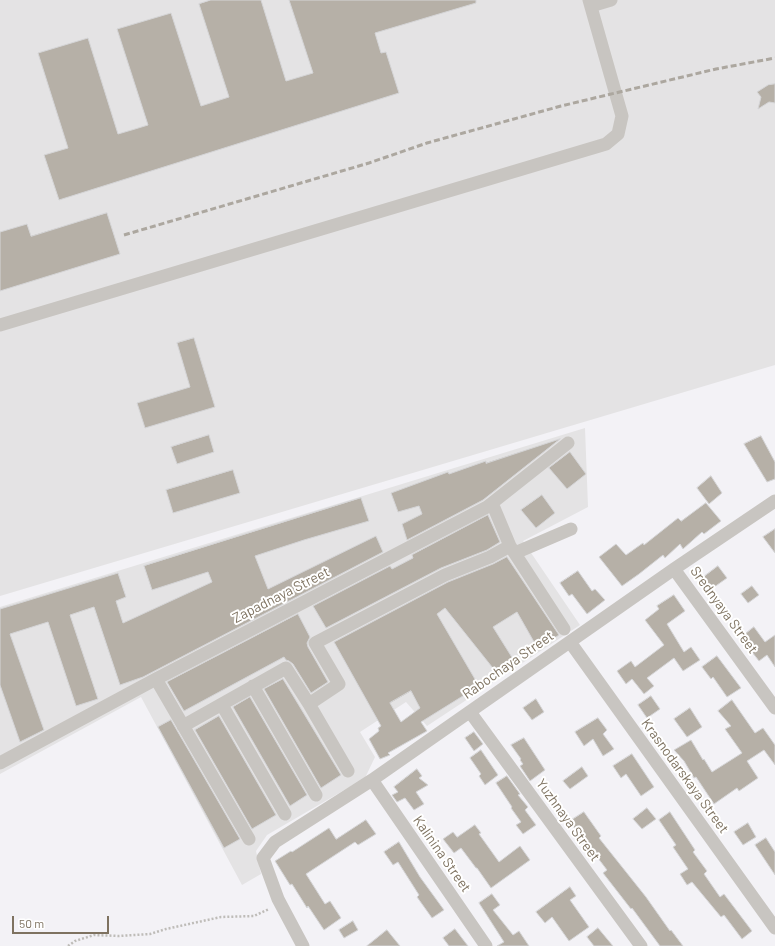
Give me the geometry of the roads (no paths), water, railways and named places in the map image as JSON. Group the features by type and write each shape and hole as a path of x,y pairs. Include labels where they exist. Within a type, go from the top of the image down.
{"street":[{"path":"0,325 606,144 618,134 622,116 590,3 611,0"},
{"name":"Zapadnaya Street","path":"0,763 156,678 492,503 568,443"},
{"name":"Rabochaya Street","path":"303,946 281,903 263,858 275,842 372,780 674,569 775,501"},
{"path":"492,503 513,549 564,629"},
{"path":"309,704 339,684 315,643 445,574 490,556 571,529"},
{"name":"Srednyaya Street","path":"674,569 775,708"},
{"name":"Krasnodarskaya Street","path":"570,642 775,928"},
{"path":"183,726 286,668 348,771"},
{"path":"156,678 249,838"},
{"path":"253,686 316,795"},
{"path":"222,704 285,814"},
{"name":"Yuzhnaya Street","path":"470,712 641,946"},
{"name":"Kalinina Street","path":"372,780 486,946"}],"railway":[{"path":"124,235 369,163 427,143 561,106 716,69 775,58"}]}
